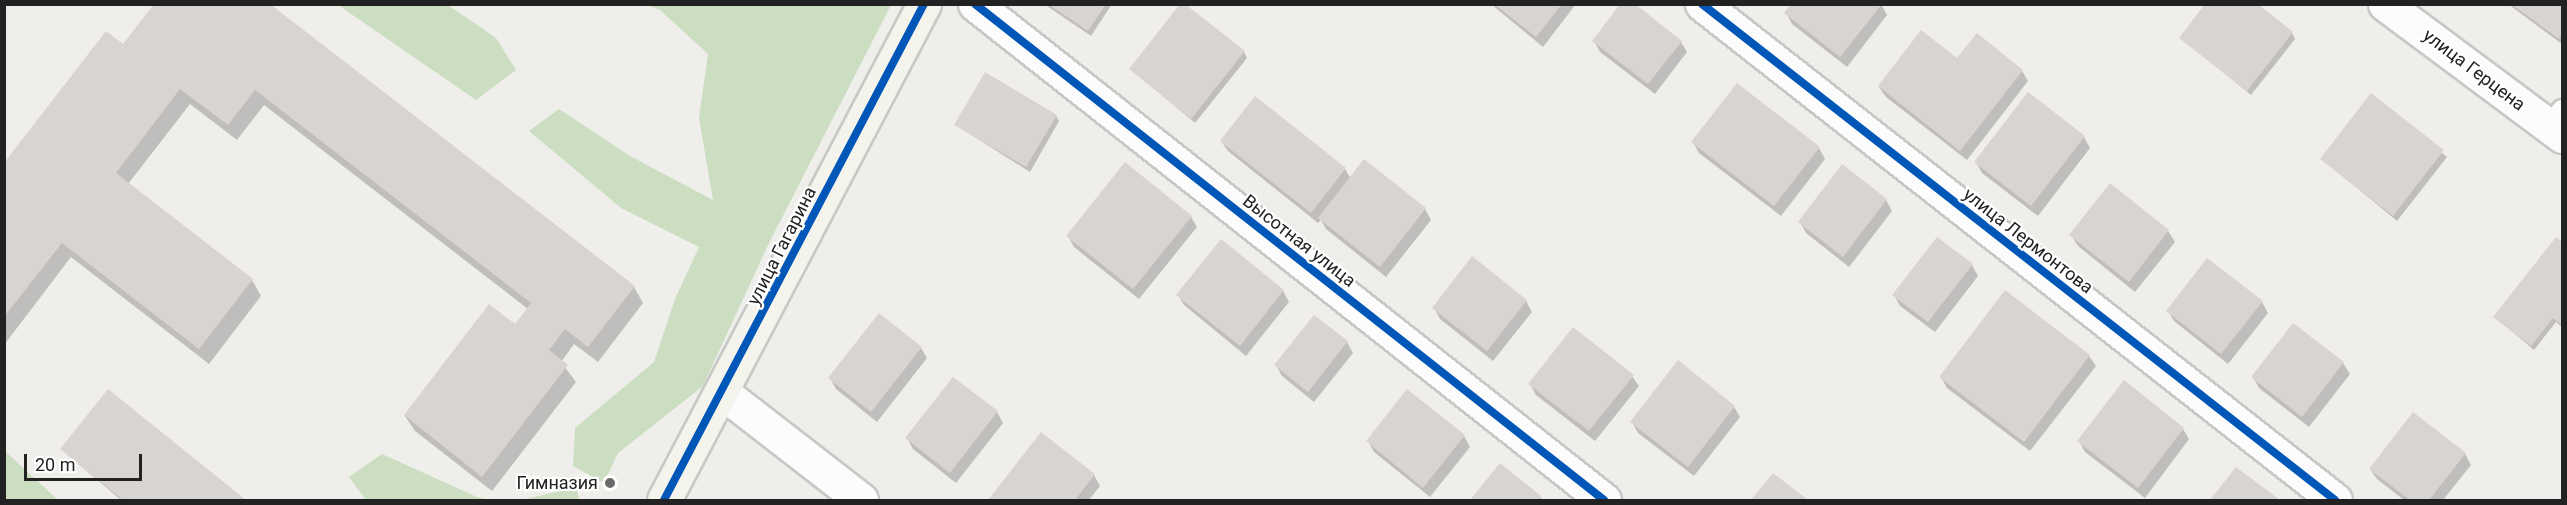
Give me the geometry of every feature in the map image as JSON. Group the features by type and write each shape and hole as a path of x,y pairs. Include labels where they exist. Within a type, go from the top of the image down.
{"street":[{"name":"улица Гагарина","path":"664,501 924,4"},
{"name":"Высотная улица","path":"975,4 1604,501"},
{"name":"улица Лермонтова","path":"1702,4 2335,501"},
{"name":"улица Герцена","path":"2385,4 2558,124"},
{"path":"723,392 861,501"}],"green space":[{"path":"338,5 448,5 496,38 516,70 476,100"},
{"path":"647,5 891,5 768,245 703,386 618,453 604,483 573,466 575,428 654,362 675,299 699,247 621,208 529,131 559,109 630,156 713,200 699,118 708,54 660,10"},
{"path":"5,451 58,500 5,500"},
{"path":"382,454 477,497 490,500 366,500 349,477"},
{"path":"577,487 579,500 522,500"}],"building":[{"path":"154,4 270,4 635,286 588,347 565,329 549,350 568,365 482,477 404,415 489,304 515,324 531,303 255,90 228,125 180,89 116,173 253,279 199,349 62,243 4,317 4,163 106,31 123,44"},
{"path":"1048,4 1106,4 1088,31"},
{"path":"1180,4 1185,4 1245,51 1191,119 1129,69"},
{"path":"1494,4 1562,4 1536,37"},
{"path":"1620,4 1635,4 1682,41 1648,84 1592,41"},
{"path":"1791,4 1882,4 1840,57 1784,13"},
{"path":"2205,4 2258,4 2293,32 2247,91 2179,38"},
{"path":"2511,4 2562,4 2562,34 2559,39"},
{"path":"1921,30 1957,58 1977,33 2023,70 1960,151 1878,86"},
{"path":"985,72 1057,115 1026,167 954,125"},
{"path":"1737,83 1820,147 1774,206 1691,142"},
{"path":"2028,92 2085,136 2031,206 1974,162"},
{"path":"2371,93 2444,150 2393,216 2320,159"},
{"path":"1255,96 1346,168 1311,213 1220,141"},
{"path":"1364,159 1426,208 1380,267 1318,218"},
{"path":"1125,162 1192,216 1133,289 1066,236"},
{"path":"1842,164 1887,199 1843,257 1798,222"},
{"path":"2110,183 2169,230 2129,282 2069,235"},
{"path":"1937,237 1973,264 1928,322 1892,295"},
{"path":"2556,237 2562,242 2562,325 2553,318 2531,346 2493,317"},
{"path":"1221,239 1284,290 1240,346 1176,295"},
{"path":"1472,256 1527,300 1487,351 1432,308"},
{"path":"2207,258 2263,301 2221,354 2166,311"},
{"path":"2005,290 2090,355 2024,442 1939,377"},
{"path":"879,313 922,347 871,412 828,378"},
{"path":"1314,315 1348,341 1308,392 1274,365"},
{"path":"2293,323 2344,362 2302,417 2251,377"},
{"path":"1573,327 1634,375 1589,431 1528,384"},
{"path":"1678,360 1735,406 1688,467 1630,422"},
{"path":"953,377 998,411 950,473 905,438"},
{"path":"2124,380 2184,428 2138,488 2077,441"},
{"path":"108,389 246,500 123,500 60,449"},
{"path":"1407,389 1465,435 1423,488 1366,441"},
{"path":"2413,412 2466,453 2429,500 2410,500 2369,469"},
{"path":"1041,432 1095,474 1075,500 988,500"},
{"path":"1500,463 1541,496 1538,500 1470,500"},
{"path":"2236,467 2280,500 2210,500"},
{"path":"1773,473 1808,500 1751,500"}],"cycle path":[{"path":"664,500 924,4"},
{"path":"975,4 1604,500"},
{"path":"1702,4 2335,500"}],"place":[{"name":"Гимназия","path":"610,483"}]}
